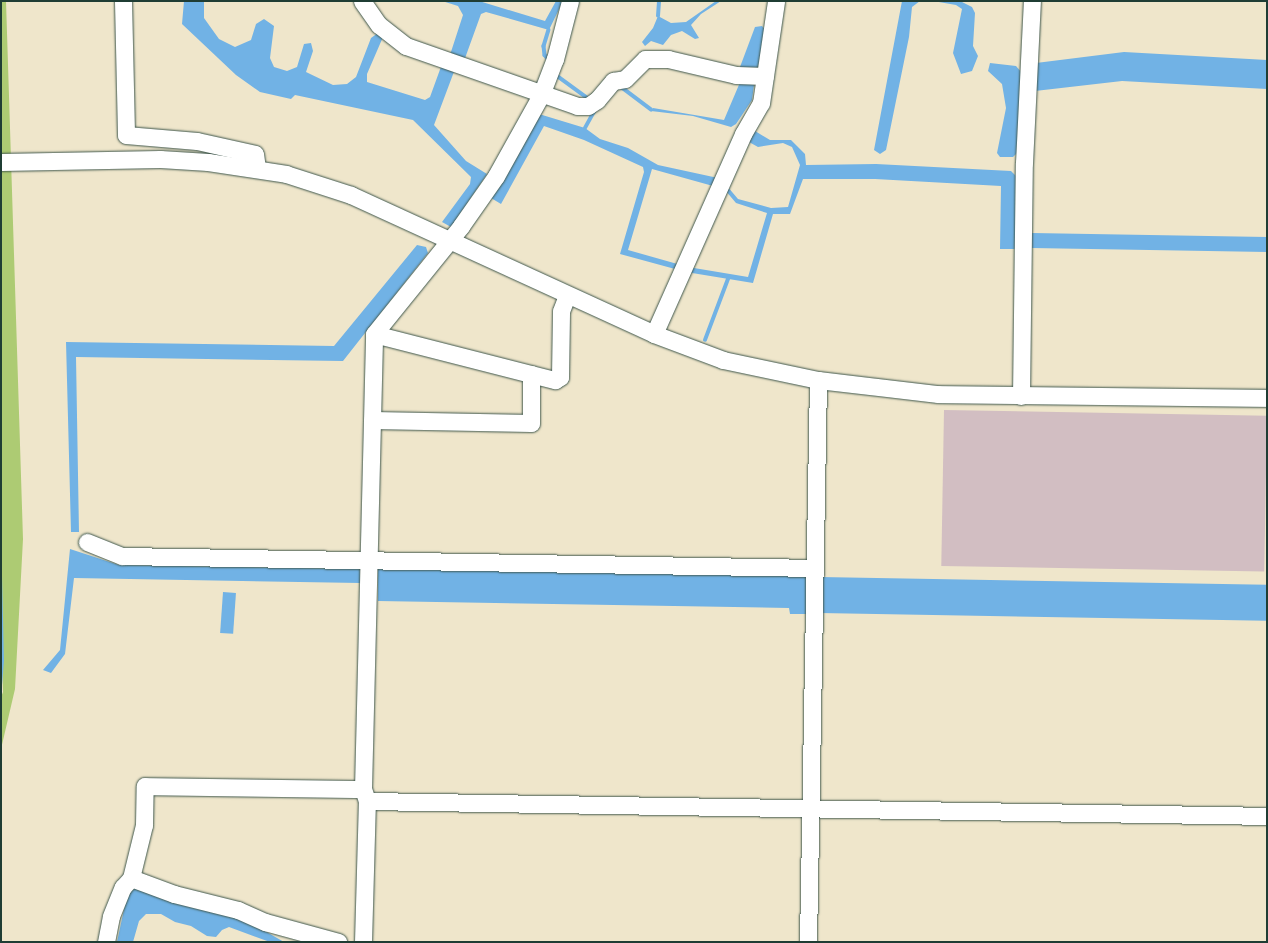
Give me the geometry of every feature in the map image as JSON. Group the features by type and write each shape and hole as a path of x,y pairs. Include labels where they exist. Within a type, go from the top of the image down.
{"street":[{"path":"123,1 126,135 197,141 255,154 257,169"},
{"path":"362,1 379,25 406,46 540,95 576,106 588,106 597,100 613,81 625,79 645,59 668,58 736,75 765,76"},
{"path":"363,942 368,573 374,334 449,240 496,176 540,95 555,59 570,1"},
{"path":"654,334 682,268 743,134 761,103 776,1"},
{"path":"1021,396 1024,163 1032,1"},
{"path":"1,162 160,159 257,169 286,174 351,196 654,334 723,360 818,380 938,394 1267,398"},
{"path":"374,334 556,380 560,377 561,311 567,295"},
{"path":"372,420 531,423 531,374"},
{"path":"808,942 818,380"},
{"path":"87,542 122,556 368,573 814,568"},
{"path":"106,942 112,916 123,887 131,878 144,825 145,786 365,795 810,808 1267,816"},
{"path":"131,878 174,894 238,910 265,922 289,937 338,942"}],"shaded area":[{"path":"944,410 1267,416 1264,572 941,566"}],"green space":[{"path":"1,1 6,1 23,539 15,689 1,749 1,697 3,692 1,645"}],"water":[{"path":"184,1 204,1 204,18 219,39 235,47 251,40 256,24 264,19 274,26 270,58 274,67 287,71 297,67 304,44 311,43 313,51 306,72 333,85 347,84 356,77 371,38 378,33 383,37 367,74 367,82 425,100 430,97 442,64 449,58 463,15 458,6 442,1 479,1 545,21 556,1 563,1 549,30 486,12 481,14 464,61 458,61 434,125 466,161 487,174 451,227 442,222 470,184 471,177 413,120 295,95 291,99 260,92 236,75 182,24"},
{"path":"716,1 721,1 701,14 691,25 699,38 695,39 682,31 671,35 663,45 651,41 645,46 642,42 653,28 658,16 671,23 686,22"},
{"path":"902,1 920,1 912,7 909,37 886,150 880,154 874,150"},
{"path":"933,1 962,2 972,7 975,13 973,46 978,56 972,71 961,74 953,53 962,9 956,5"},
{"path":"762,26 766,31 758,68 740,67 755,27"},
{"path":"1124,52 1267,60 1267,89 1122,81 1035,91 1036,63"},
{"path":"990,63 1016,66 1022,73 1017,153 1013,157 1000,157 997,153 1006,108 1002,84 988,71"},
{"path":"741,80 754,85 752,100 736,124 731,127 693,116 651,111 653,108 724,120"},
{"path":"539,114 585,128 600,139 628,148 658,165 718,178 713,186 652,169 628,250 688,267 748,277 767,213 736,203 725,190 727,186 738,199 771,208 788,207 800,165 792,147 783,143 758,147 749,142 748,135 755,131 770,140 791,140 805,154 806,165 876,164 1011,171 1016,176 1015,249 1000,249 1001,186 875,179 803,179 790,214 773,214 753,283 686,272 620,254 644,172 643,167 584,140 544,126 501,204 491,198"},
{"path":"1032,233 1267,237 1267,252 1032,248"},
{"path":"417,245 426,247 428,253 343,361 76,357 79,532 71,532 66,342 334,346"},
{"path":"1,534 4,661 1,697"},
{"path":"70,549 119,565 360,569 360,583 74,578 65,654 51,673 43,670 60,650"},
{"path":"378,569 807,576 807,614 790,614 789,608 378,601"},
{"path":"820,577 1267,585 1266,621 819,613"},
{"path":"223,592 236,593 233,634 220,633"},
{"path":"138,888 246,920 284,942 270,942 229,927 222,930 216,937 207,936 191,926 175,922 161,914 146,914 139,921 133,942 117,942 126,900 131,890"}],"waterway":[{"path":"658,16 659,1"},
{"path":"549,30 544,46 545,55 549,60"},
{"path":"556,75 589,99"},
{"path":"620,86 651,109"},
{"path":"585,128 595,110"},
{"path":"705,340 728,279"}]}
